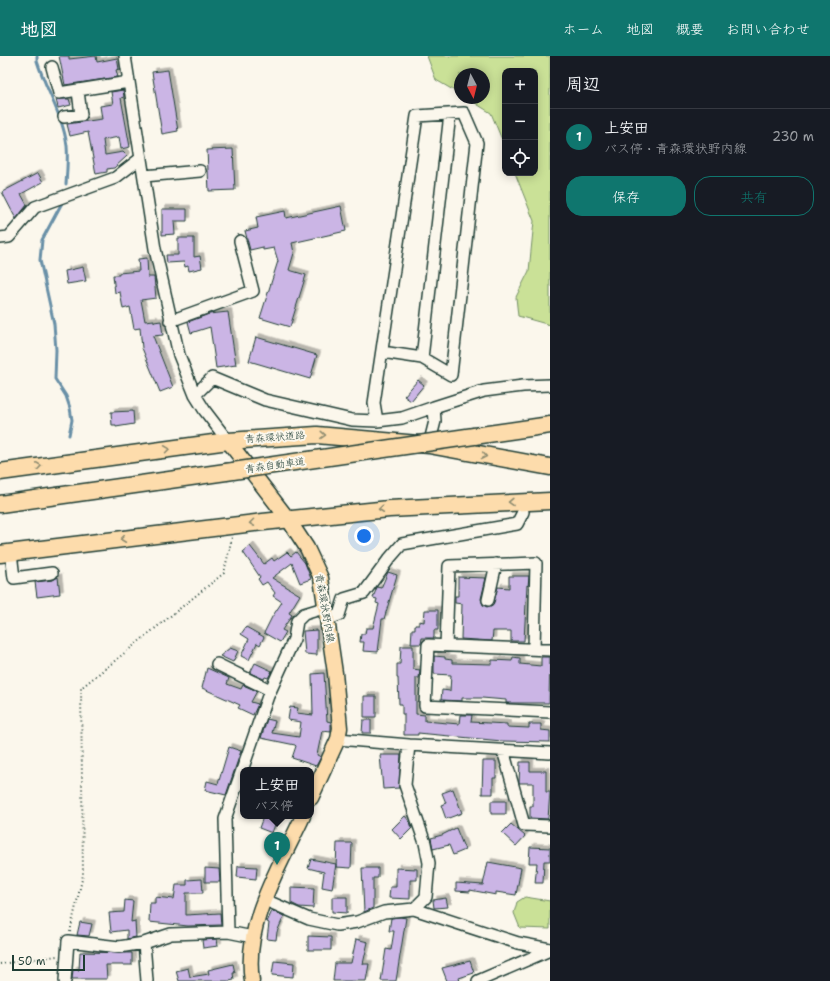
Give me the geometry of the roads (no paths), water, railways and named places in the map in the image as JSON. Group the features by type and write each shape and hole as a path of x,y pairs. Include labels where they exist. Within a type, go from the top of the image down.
{"highway":[{"name":"青森自動車道","path":"0,504 550,425"},
{"name":"青森環状道路","path":"0,472 228,440 317,434 429,445 550,467"},
{"path":"5,554 288,519 389,509 550,500"}],"main road":[{"name":"青森環状野内線","path":"228,440 288,519 317,566 321,578 340,713 338,739 314,791"},
{"path":"252,981 250,961 256,921 302,819"}],"street":[{"path":"125,56 155,249 170,321 179,354 195,395 205,411 228,440"},
{"path":"52,67 59,93 129,82"},
{"path":"64,117 81,115 78,91"},
{"path":"377,421 374,403 417,116 464,113 477,144 451,375 422,358 382,352"},
{"path":"422,358 450,114"},
{"path":"0,238 9,237 35,207 115,178 141,158"},
{"path":"144,176 200,171"},
{"path":"170,321 253,291 240,241"},
{"path":"195,395 212,378 265,400 352,420 377,421 402,418 484,391 523,386 550,385"},
{"path":"429,445 435,421 434,407"},
{"path":"243,767 270,690 294,639 297,621 304,614 327,613 339,615 344,600 364,593 402,544 517,524 523,512"},
{"path":"5,554 14,578 52,573"},
{"path":"446,646 449,566 536,563 534,649"},
{"path":"488,600 496,564"},
{"path":"550,650 428,645 425,706 550,712"},
{"path":"217,664 270,690"},
{"path":"338,739 409,745 550,753"},
{"path":"409,745 404,785 425,843 429,863 426,897 414,910"},
{"path":"504,750 524,825 550,826"},
{"path":"228,932 225,819 240,776"},
{"path":"265,900 309,919 337,925 357,922 384,912 414,910 518,943 550,949"},
{"path":"64,981 68,941 119,947 144,943 171,934 228,932 253,937"},
{"path":"144,943 147,981"},
{"path":"478,981 550,949"}],"waterway":[{"path":"37,56 37,61 65,135 67,146 66,184"},
{"path":"63,201 42,240 40,260 54,324 56,350 55,379 66,396 72,420 69,435"}],"place":[{"name":"上安田","path":"277,865"}]}
